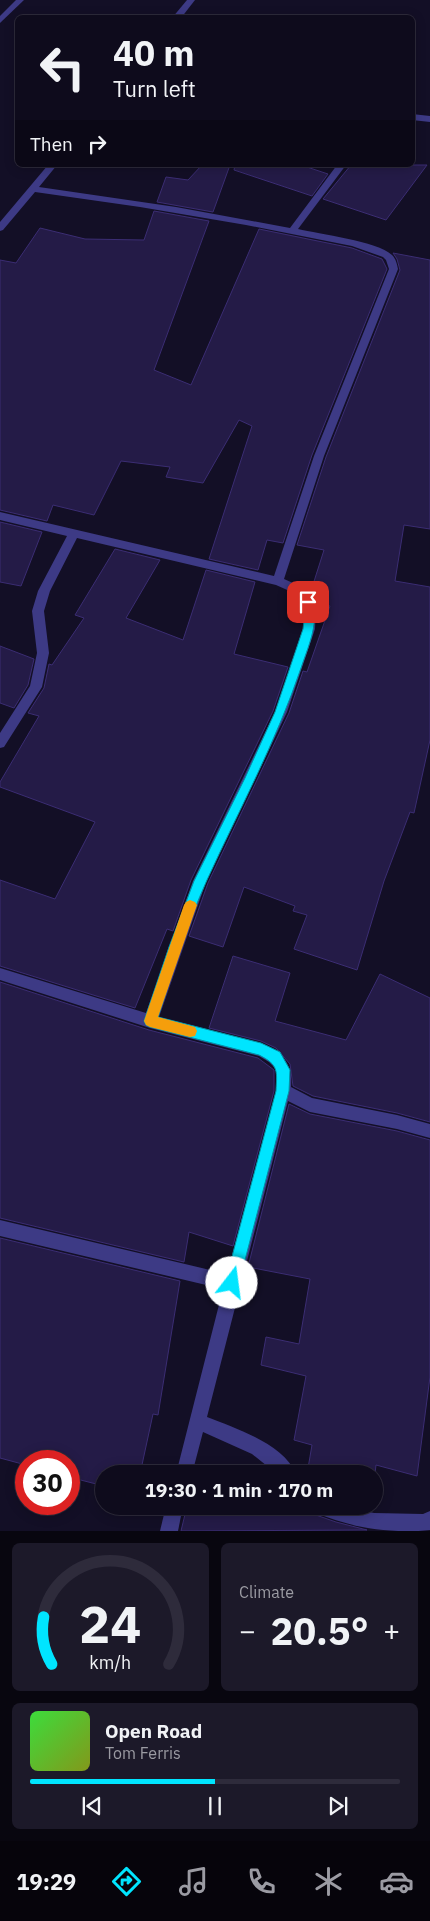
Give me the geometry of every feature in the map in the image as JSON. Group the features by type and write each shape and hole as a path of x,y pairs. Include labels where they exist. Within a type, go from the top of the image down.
{"street":[{"path":"0,21 20,0"},
{"path":"178,15 191,0"},
{"path":"415,117 430,119"},
{"path":"0,228 51,167"},
{"path":"292,231 340,167"},
{"path":"34,189 180,209 292,231 364,247 386,255 393,263 394,272 319,456 278,581"},
{"path":"0,516 278,581 298,590 308,602 310,612 309,629 281,712 196,890 150,1021"},
{"path":"0,744 36,687 43,653 38,611 44,591 74,533"},
{"path":"0,974 150,1021 261,1050 276,1056 284,1070 283,1091 186,1465"},
{"path":"283,1091 310,1104 397,1122 430,1132"},
{"path":"0,1228 232,1283"},
{"path":"197,1421 258,1447 282,1465"},
{"path":"169,1531 173,1515"},
{"path":"343,1515 374,1522 426,1523 430,1520"}],"building":[{"path":"415,165 427,165 386,220 323,199 349,167 415,167"},
{"path":"200,167 229,167 213,212 157,202 166,177 188,180"},
{"path":"235,167 307,167 328,174 312,196 234,170"},
{"path":"154,211 209,221 154,370 191,385 259,229 352,248 382,259 387,269 312,455 283,543 267,540 258,570 209,559 252,426 239,420 203,483 166,477 170,467 121,461 94,515 53,505 47,521 0,510 0,260 16,263 40,228 85,239 144,240"},
{"path":"393,253 430,260 430,529 404,525 395,581 430,587 430,740 414,813 410,812 384,881 357,970 294,949 307,915 293,911 295,906 244,887 223,947 189,936 208,883 289,713 303,671 307,672 330,606 315,603 310,594 324,550 297,545 326,457 400,270"},
{"path":"0,522 42,532 21,586 0,582"},
{"path":"115,549 160,560 126,618 183,640 206,570 255,582 234,654 288,667 273,711 191,880 173,931 167,929 135,1008 0,966 0,880 55,899 95,822 0,787 0,782 39,716 28,713 44,688 49,664 52,665 84,618 75,615"},
{"path":"0,646 34,659 28,685 14,708 0,703"},
{"path":"233,956 290,973 275,1021 346,1040 380,974 430,998 430,1122 397,1113 313,1096 293,1086 290,1064 276,1048 261,1041 209,1028"},
{"path":"0,982 149,1030 258,1058 274,1070 274,1091 233,1246 189,1232 184,1262 0,1218"},
{"path":"289,1104 310,1114 397,1131 430,1140 430,1377 417,1476 383,1467 383,1465 309,1465 312,1445 294,1440 306,1376 261,1365 266,1337 299,1344 310,1279 248,1267"},
{"path":"0,1238 180,1281 158,1415 153,1414 142,1465 95,1465 95,1484 80,1480 80,1450 15,1450 15,1462 0,1458"},
{"path":"185,1515 316,1515 367,1530 181,1531"}],"slow traffic":[{"path":"190,905 150,1021 190,1031"}],"route":[{"path":"232,1283 283,1091 284,1070 276,1056 261,1050 150,1021 200,881 281,712 309,629 310,612 308,602"}]}
